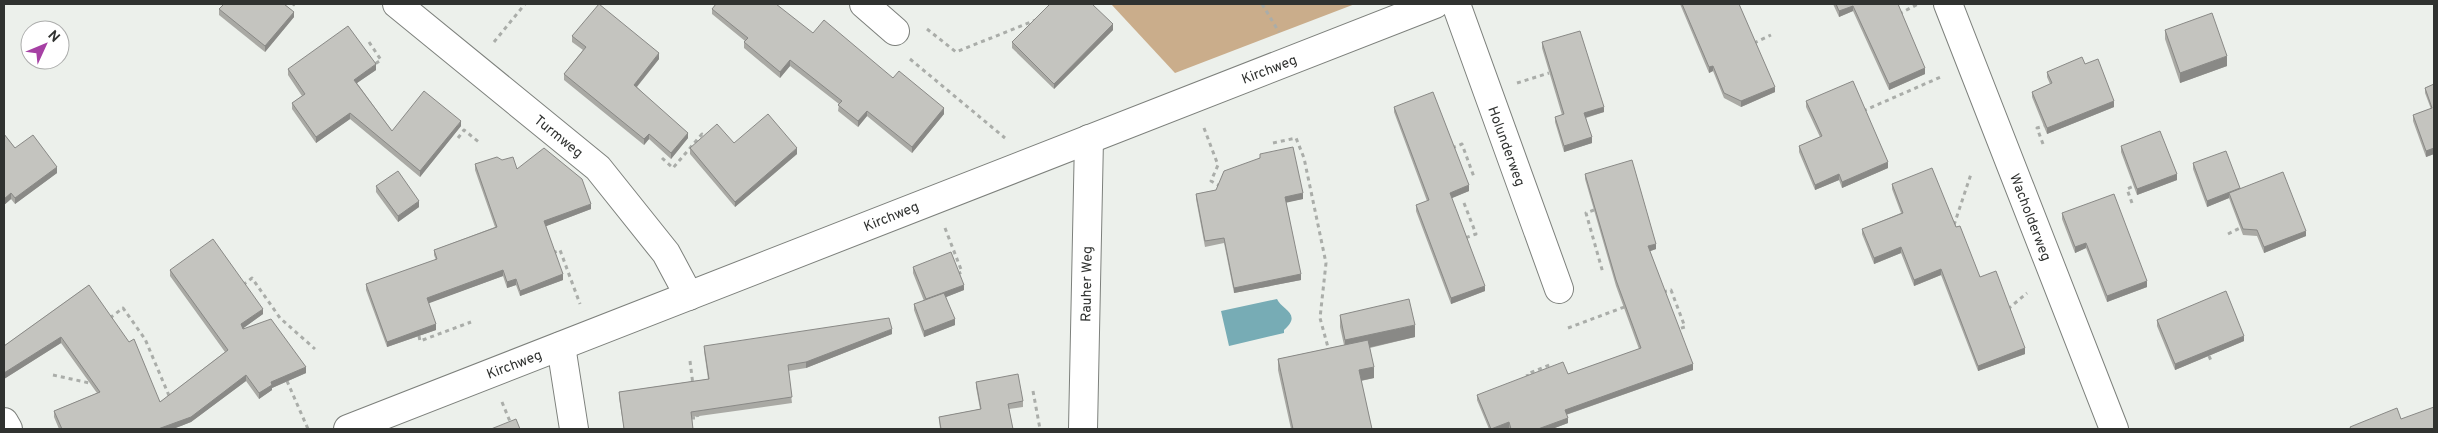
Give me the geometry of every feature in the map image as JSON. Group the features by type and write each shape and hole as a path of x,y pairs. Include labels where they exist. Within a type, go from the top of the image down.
{"street":[{"name":"Turmweg","path":"397,4 598,168 666,253 690,296"},
{"path":"864,4 895,30"},
{"name":"Kirchweg","path":"348,429 1435,4"},
{"name":"Holunderweg","path":"1456,4 1559,289"},
{"name":"Wacholderweg","path":"1948,4 2114,429"},
{"name":"Rauher Weg","path":"1083,429 1089,139"},
{"path":"560,346 574,429"},
{"path":"4,422 8,429"}],"path":[{"path":"288,12 294,4"},
{"path":"474,67 525,4"},
{"path":"1262,4 1283,38"},
{"path":"1894,16 1918,4"},
{"path":"1033,161 908,57 895,30 928,29 956,52 1042,18"},
{"path":"1754,42 1771,35"},
{"path":"366,70 381,60 368,42"},
{"path":"1863,110 1972,64"},
{"path":"1192,99 1218,165 1211,181 1220,186"},
{"path":"2043,144 2037,128 2044,126"},
{"path":"458,138 464,130 480,143"},
{"path":"662,158 673,168 702,134 707,139"},
{"path":"1274,143 1296,138 1304,158 1326,263 1320,318 1331,359"},
{"path":"1452,148 1462,144 1474,177"},
{"path":"1953,228 1972,174"},
{"path":"2132,204 2127,189 2134,186"},
{"path":"934,200 962,272 957,274"},
{"path":"1464,203 1476,234 1465,238"},
{"path":"1594,210 1586,213 1603,273"},
{"path":"2228,234 2240,228"},
{"path":"553,253 560,250 591,334"},
{"path":"242,286 252,278 280,318 315,349"},
{"path":"1661,293 1670,290 1684,327 1678,330"},
{"path":"1568,328 1633,304"},
{"path":"109,319 123,308 145,339 172,402"},
{"path":"419,336 420,341 470,322"},
{"path":"2209,356 2212,363"},
{"path":"690,361 694,390"},
{"path":"1529,380 1527,374 1552,364"},
{"path":"53,375 102,386"},
{"path":"287,381 308,429"},
{"path":"1033,391 1040,429"},
{"path":"691,418 698,418 697,408"},
{"path":"179,420 183,429"}],"shaded area":[{"path":"1111,4 1355,4 1175,73"}],"water":[{"path":"1277,299 1291,316 1291,320 1284,333 1229,346 1221,311"}],"building":[{"path":"224,4 284,4 294,12 265,46 219,9"},
{"path":"599,4 659,53 634,85 688,133 671,153 649,134 644,139 564,74 586,47 572,36"},
{"path":"716,4 776,4 813,33 824,20 893,78 899,71 944,108 912,147 867,111 858,121 838,105 842,101 790,60 780,72 744,42 748,38 712,9"},
{"path":"1050,4 1092,4 1113,24 1054,84 1012,42"},
{"path":"1682,4 1739,4 1775,87 1741,101 1724,93 1713,66 1709,67"},
{"path":"1836,4 1898,4 1925,68 1889,84 1853,6 1839,11"},
{"path":"2212,13 2227,56 2180,73 2165,30"},
{"path":"348,26 376,64 354,80 392,131 424,91 461,121 420,171 350,113 316,137 292,103 305,94 288,69"},
{"path":"1580,31 1604,107 1584,113 1592,137 1564,146 1555,117 1564,114 1542,42"},
{"path":"2082,57 2085,64 2098,59 2114,101 2047,128 2032,92 2052,83 2047,72"},
{"path":"1853,81 1888,162 1842,182 1839,174 1815,185 1799,146 1822,136 1806,101"},
{"path":"2434,84 2434,148 2426,151 2413,115 2432,108 2425,88"},
{"path":"1433,92 1469,185 1450,193 1485,286 1451,298 1416,205 1429,200 1394,107"},
{"path":"768,114 797,148 735,202 690,148 717,124 734,143"},
{"path":"2160,131 2177,174 2137,189 2121,146"},
{"path":"4,134 15,148 33,135 57,167 15,198 11,193 4,199"},
{"path":"1293,147 1303,193 1285,197 1301,274 1234,288 1224,238 1205,241 1196,194 1216,190 1224,171 1260,158 1260,154"},
{"path":"544,148 582,179 591,204 544,221 563,274 520,291 516,279 507,282 503,270 427,298 436,324 387,342 366,284 437,259 434,250 497,227 475,164 497,157 502,160 513,157 517,169"},
{"path":"2226,151 2240,188 2207,201 2193,163"},
{"path":"1632,160 1656,244 1648,246 1693,364 1565,410 1568,418 1538,429 1511,429 1509,422 1491,429 1477,395 1563,362 1568,374 1641,348 1616,280 1585,174"},
{"path":"1932,168 1956,227 1960,226 1980,277 1996,271 2025,348 1978,366 1941,269 1914,280 1901,247 1874,258 1862,229 1903,213 1892,184"},
{"path":"398,171 419,201 398,216 376,186"},
{"path":"2283,172 2306,231 2264,247 2257,230 2243,229 2229,193"},
{"path":"2114,194 2147,281 2107,296 2086,243 2075,247 2062,213"},
{"path":"213,239 263,309 241,324 243,329 271,319 306,367 271,382 272,385 259,393 246,375 191,417 158,429 62,429 54,411 100,392 61,337 4,373 4,346 89,285 129,342 134,339 160,402 228,350 170,270"},
{"path":"951,252 964,285 926,299 913,267"},
{"path":"2226,291 2244,336 2175,364 2157,320"},
{"path":"944,293 955,319 924,331 914,304"},
{"path":"1409,299 1415,325 1345,340 1340,315"},
{"path":"889,318 892,329 806,362 788,365 792,397 691,412 693,429 624,429 619,392 709,379 704,346"},
{"path":"1368,340 1374,367 1359,370 1372,429 1293,429 1278,359"},
{"path":"1018,374 1023,401 1008,404 1013,429 941,429 939,417 981,409 976,382"},
{"path":"2434,407 2434,429 2351,429 2350,427 2397,408 2401,419"},
{"path":"516,419 520,429 491,429"}]}
